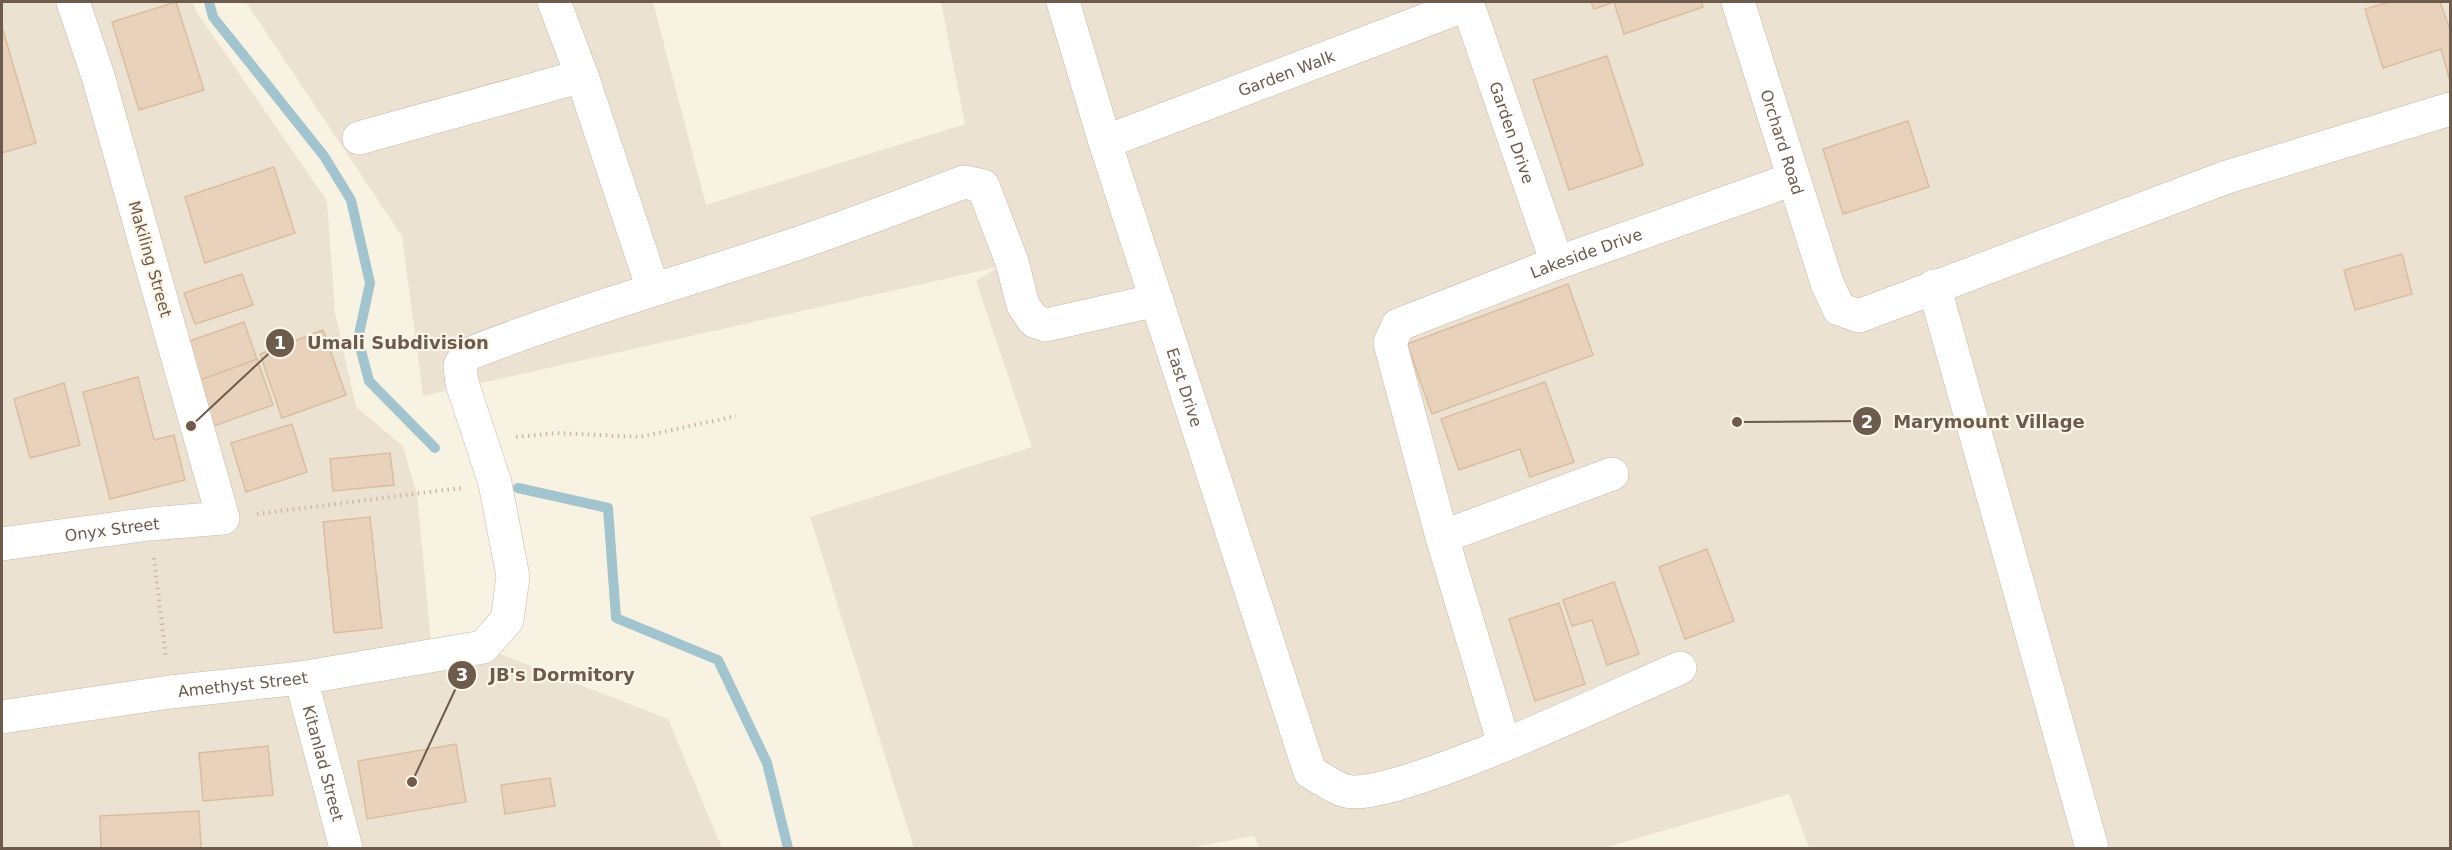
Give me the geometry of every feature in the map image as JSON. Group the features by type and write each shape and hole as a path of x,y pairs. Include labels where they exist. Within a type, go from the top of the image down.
{"street":[{"name":"Makiling Street","path":"73,2 98,76 224,518"},
{"path":"554,2 582,76 653,289"},
{"name":"East Drive","path":"1063,2 1105,142 1310,772 1346,792 1385,789 1504,744"},
{"name":"Orchard Road","path":"1738,2 1827,283 1839,309 1859,316 2228,177 2451,109"},
{"name":"Garden Walk","path":"1105,142 1467,3"},
{"name":"Garden Drive","path":"1467,3 1557,263"},
{"path":"359,138 582,76"},
{"name":"Lakeside Drive","path":"1442,537 1390,343 1398,325 1557,263 1793,179"},
{"path":"495,483 462,383 460,366 466,355 653,289 781,249 964,182 982,186 1012,262 1023,305 1035,321 1046,325 1157,300"},
{"path":"1934,286 2092,849"},
{"path":"1612,474 1442,537 1504,744 1680,668"},
{"name":"Amethyst Street","path":"2,717 171,692 301,678 483,647 507,620 513,578 495,483"},
{"name":"Onyx Street","path":"2,544 150,524 224,518"},
{"name":"Kitanlad Street","path":"301,678 346,849"}],"path":[{"path":"480,441 556,433 640,437 736,416"},
{"path":"224,518 495,483"},
{"path":"150,524 171,692"}],"shaded area":[{"path":"2,2 193,2 196,11 327,201 335,313 356,407 403,446 417,495 431,642 503,655 668,719 722,848 2,848"},
{"path":"246,2 653,2 706,205 965,124 941,2 2450,2 2450,848 1809,848 1789,794 1604,848 1259,848 1254,836 1188,848 914,848 810,517 1032,447 976,281 998,267 423,396 402,236"}],"building":[{"path":"176,2 204,90 139,110 112,22"},
{"path":"1591,2 1614,2 1594,9"},
{"path":"1614,2 1701,2 1703,7 1624,34"},
{"path":"2389,2 2440,2 2450,30 2450,81 2441,49 2383,68 2365,9"},
{"path":"2,27 36,143 2,153"},
{"path":"1607,56 1643,165 1569,190 1533,80"},
{"path":"1908,121 1929,187 1843,214 1823,149"},
{"path":"274,167 295,233 205,263 185,197"},
{"path":"2402,254 2412,294 2355,310 2344,270"},
{"path":"242,274 253,305 195,324 184,293"},
{"path":"1568,284 1593,355 1432,414 1407,344"},
{"path":"244,322 257,359 192,383 178,345"},
{"path":"323,330 346,395 282,418 260,354"},
{"path":"257,359 273,405 208,428 192,383"},
{"path":"138,377 154,440 174,435 185,480 110,499 83,392"},
{"path":"1545,382 1574,462 1530,477 1520,449 1459,470 1441,419"},
{"path":"64,383 80,445 30,458 14,399"},
{"path":"292,424 307,472 246,492 231,443"},
{"path":"390,453 394,485 333,491 330,459"},
{"path":"370,517 382,628 334,633 323,522"},
{"path":"1707,549 1734,621 1685,639 1659,567"},
{"path":"1614,582 1639,654 1607,665 1592,620 1572,626 1563,600"},
{"path":"1559,603 1585,684 1535,701 1509,619"},
{"path":"456,744 466,802 367,819 358,761"},
{"path":"268,746 273,795 203,801 199,753"},
{"path":"550,778 555,806 505,814 501,785"},
{"path":"199,811 201,848 101,848 100,816"}],"waterway":[{"path":"209,2 213,17 324,156 351,200 370,283 358,339 369,381 435,448"},
{"path":"518,488 608,508 616,618 718,660 767,763 788,848"}],"place":[{"name":"Marymount Village","path":"1737,422"},
{"name":"Umali Subdivision","path":"191,426"},
{"name":"JB's Dormitory","path":"412,782"}]}
